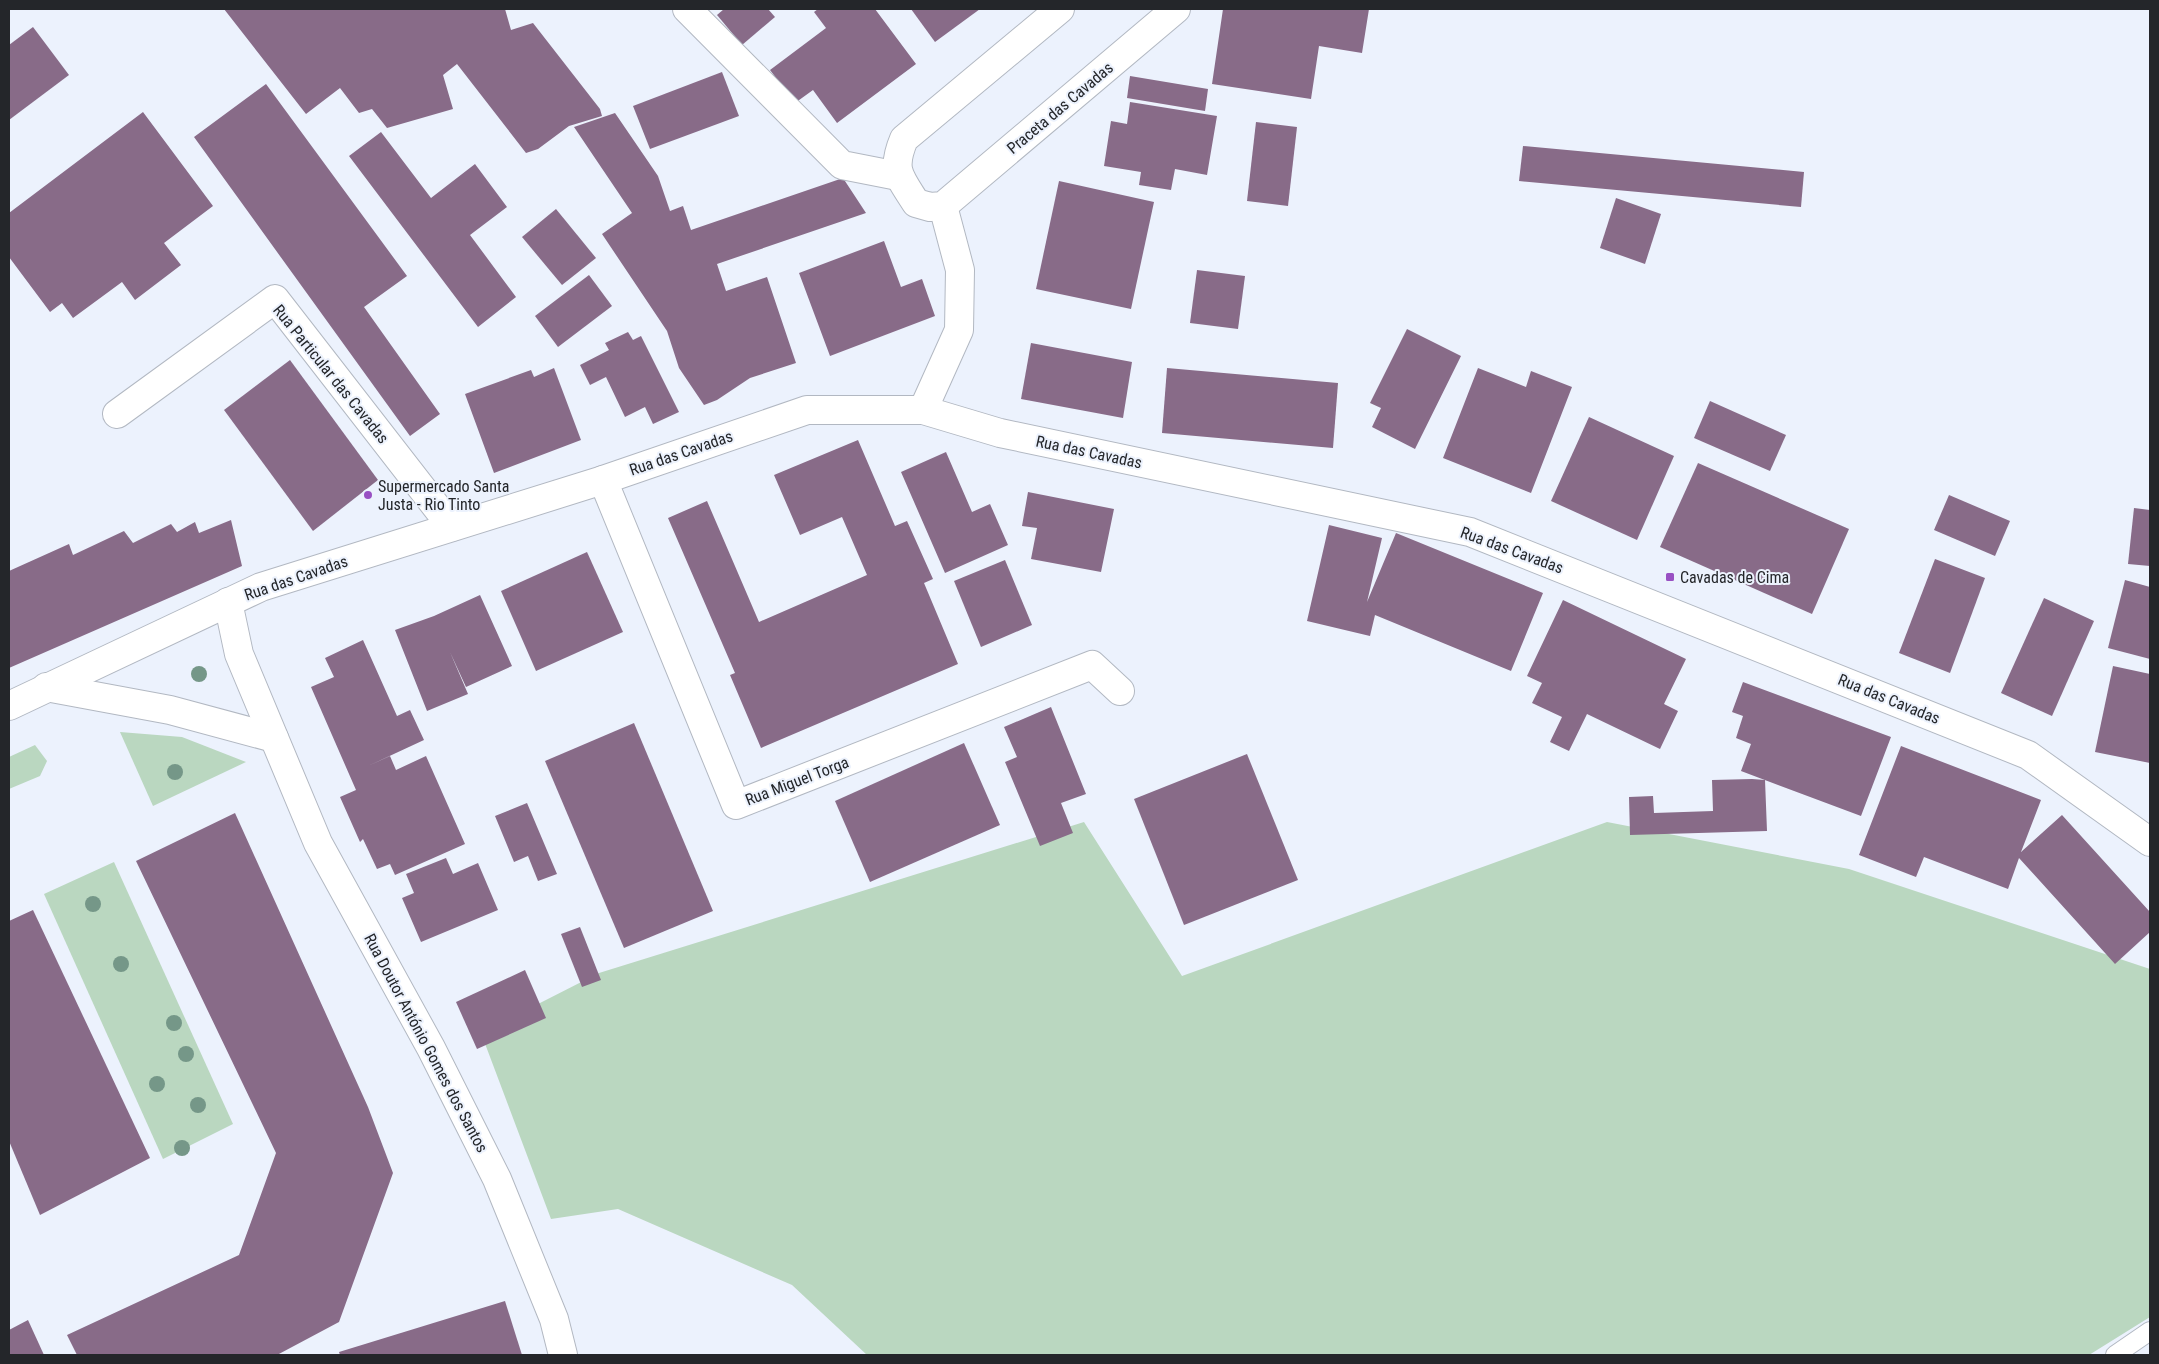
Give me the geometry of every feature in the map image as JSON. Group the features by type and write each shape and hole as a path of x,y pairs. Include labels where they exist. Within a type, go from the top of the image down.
{"street":[{"path":"687,9 842,165 898,176"},
{"path":"923,410 959,330 960,270 943,206 930,207 916,203 898,176 896,158 904,139 1060,9"},
{"name":"Praceta das Cavadas","path":"943,206 1176,9"},
{"name":"Rua Particular das Cavadas","path":"117,414 275,299 452,527"},
{"name":"Rua das Cavadas","path":"9,706 260,587 603,480 807,410 923,410 1000,433 1470,532 2028,755 2150,842"},
{"name":"Rua Miguel Torga","path":"603,480 736,805 1092,665 1120,691"},
{"name":"Rua Doutor António Gomes dos Santos","path":"228,602 239,654 318,842 431,1048 498,1179 554,1319 563,1355"},
{"path":"46,687 170,710 274,738"}],"lane":[{"path":"2115,1355 2150,1331"}],"green space":[{"path":"120,732 182,737 246,762 153,806"},
{"path":"35,745 47,761 40,776 9,789 9,757"},
{"path":"1084,822 1182,976 1607,822 1849,869 2150,969 2150,1317 2089,1355 867,1355 792,1285 618,1209 551,1219 481,1033 599,973"},
{"path":"114,862 233,1124 163,1159 44,894"}],"building":[{"path":"224,9 505,9 511,30 533,23 600,109 602,116 569,126 538,149 526,153 457,64 443,75 453,109 387,128 372,109 359,113 340,88 306,114"},
{"path":"724,9 768,9 775,17 742,45 717,15"},
{"path":"818,9 875,9 916,64 837,123 813,90 795,103 770,70 826,28 814,12"},
{"path":"911,9 980,9 935,42"},
{"path":"1223,9 1369,9 1362,53 1319,46 1311,99 1212,84"},
{"path":"33,27 69,75 9,120 9,45"},
{"path":"722,72 739,116 650,149 633,106"},
{"path":"1130,76 1208,89 1205,111 1127,98"},
{"path":"266,84 407,276 364,307 440,414 410,436 194,137"},
{"path":"1130,102 1217,116 1207,175 1175,169 1171,190 1139,185 1141,172 1104,166 1111,121 1127,124"},
{"path":"143,112 213,206 164,243 181,265 135,300 122,282 73,318 62,303 50,312 9,257 9,213"},
{"path":"615,113 658,176 670,211 683,206 691,230 843,178 866,213 717,264 726,291 767,277 796,363 750,378 717,400 704,405 679,368 667,331 602,234 632,213 574,127"},
{"path":"1256,122 1297,127 1288,206 1247,201"},
{"path":"381,132 431,198 475,164 507,207 470,235 516,297 478,327 349,156"},
{"path":"1523,146 1804,172 1801,207 1519,181"},
{"path":"1059,181 1154,202 1131,309 1036,289"},
{"path":"1616,198 1661,214 1645,264 1600,248"},
{"path":"556,209 596,258 562,285 522,237"},
{"path":"884,241 901,287 922,279 935,316 830,356 799,273"},
{"path":"1197,270 1245,276 1238,329 1190,323"},
{"path":"589,275 612,306 558,347 535,316"},
{"path":"1407,329 1461,356 1415,449 1372,427 1381,408 1370,403"},
{"path":"628,332 633,340 641,336 679,412 653,424 645,407 625,417 606,377 590,385 580,365 609,350 605,343"},
{"path":"1031,343 1132,362 1123,418 1021,399"},
{"path":"290,360 378,480 313,531 224,410"},
{"path":"554,368 581,440 494,473 465,394 531,370 534,377"},
{"path":"1167,368 1338,383 1333,448 1162,433"},
{"path":"1478,368 1526,387 1531,371 1572,387 1531,493 1443,458"},
{"path":"1710,401 1786,435 1770,471 1694,438"},
{"path":"1589,417 1674,456 1637,540 1551,501"},
{"path":"858,440 895,526 907,521 933,579 924,583 958,664 761,748 730,675 735,673 668,518 707,501 759,622 867,575 842,517 800,535 774,475"},
{"path":"946,452 972,512 990,504 1008,545 945,573 901,472"},
{"path":"1698,463 1849,529 1812,614 1660,547"},
{"path":"1028,492 1114,509 1101,572 1031,559 1037,528 1022,526"},
{"path":"1949,495 2010,521 1995,556 1934,530"},
{"path":"2134,508 2150,510 2150,566 2128,564"},
{"path":"231,520 242,566 9,668 9,571 69,544 73,555 124,531 133,543 171,524 177,532 195,522 199,533"},
{"path":"1329,525 1382,538 1367,602 1396,533 1543,593 1511,671 1375,615 1370,636 1307,621"},
{"path":"587,552 623,632 536,671 501,591"},
{"path":"1935,559 1985,578 1950,673 1899,653"},
{"path":"1005,560 1032,625 981,647 954,581"},
{"path":"2125,580 2150,587 2150,659 2108,648"},
{"path":"480,595 512,666 466,687 450,652 468,694 427,711 395,630 434,616"},
{"path":"2044,598 2094,621 2052,716 2001,693"},
{"path":"1563,600 1686,659 1664,704 1678,711 1660,749 1587,714 1569,751 1550,742 1562,717 1532,703 1542,683 1527,676"},
{"path":"363,640 397,716 410,710 424,740 368,766 390,756 396,770 426,756 465,844 395,875 390,864 377,869 363,839 360,842 340,797 356,790 311,687 334,677 325,658"},
{"path":"2113,666 2150,674 2150,763 2095,752"},
{"path":"1743,682 1891,737 1861,816 1741,771 1751,744 1736,738 1743,716 1732,712"},
{"path":"1051,707 1086,794 1061,803 1073,833 1040,846 1005,762 1017,757 1004,727"},
{"path":"634,723 713,911 624,948 545,761"},
{"path":"964,743 1000,825 870,882 835,801"},
{"path":"1901,746 2041,800 2021,852 2062,815 2150,912 2150,932 2115,964 2019,858 2008,889 1924,857 1916,877 1859,855"},
{"path":"1247,754 1298,880 1184,925 1134,799"},
{"path":"1712,780 1765,780 1767,831 1630,835 1629,797 1653,796 1654,813 1713,811"},
{"path":"527,803 557,874 538,881 528,856 514,862 495,816"},
{"path":"235,813 368,1107 393,1173 339,1322 277,1355 77,1355 67,1335 239,1255 276,1153 136,861"},
{"path":"446,858 453,874 478,863 498,910 421,942 402,898 414,893 406,874"},
{"path":"33,910 150,1158 40,1215 9,1141 9,921"},
{"path":"580,927 601,980 582,987 561,934"},
{"path":"525,970 546,1018 477,1049 456,1002"},
{"path":"505,1301 522,1355 340,1355 339,1352"},
{"path":"28,1320 44,1355 9,1355 9,1330"}],"place":[{"name":"Supermercado Santa Justa - Rio Tinto","path":"368,495"},
{"name":"Cavadas de Cima","path":"1670,577"}]}
